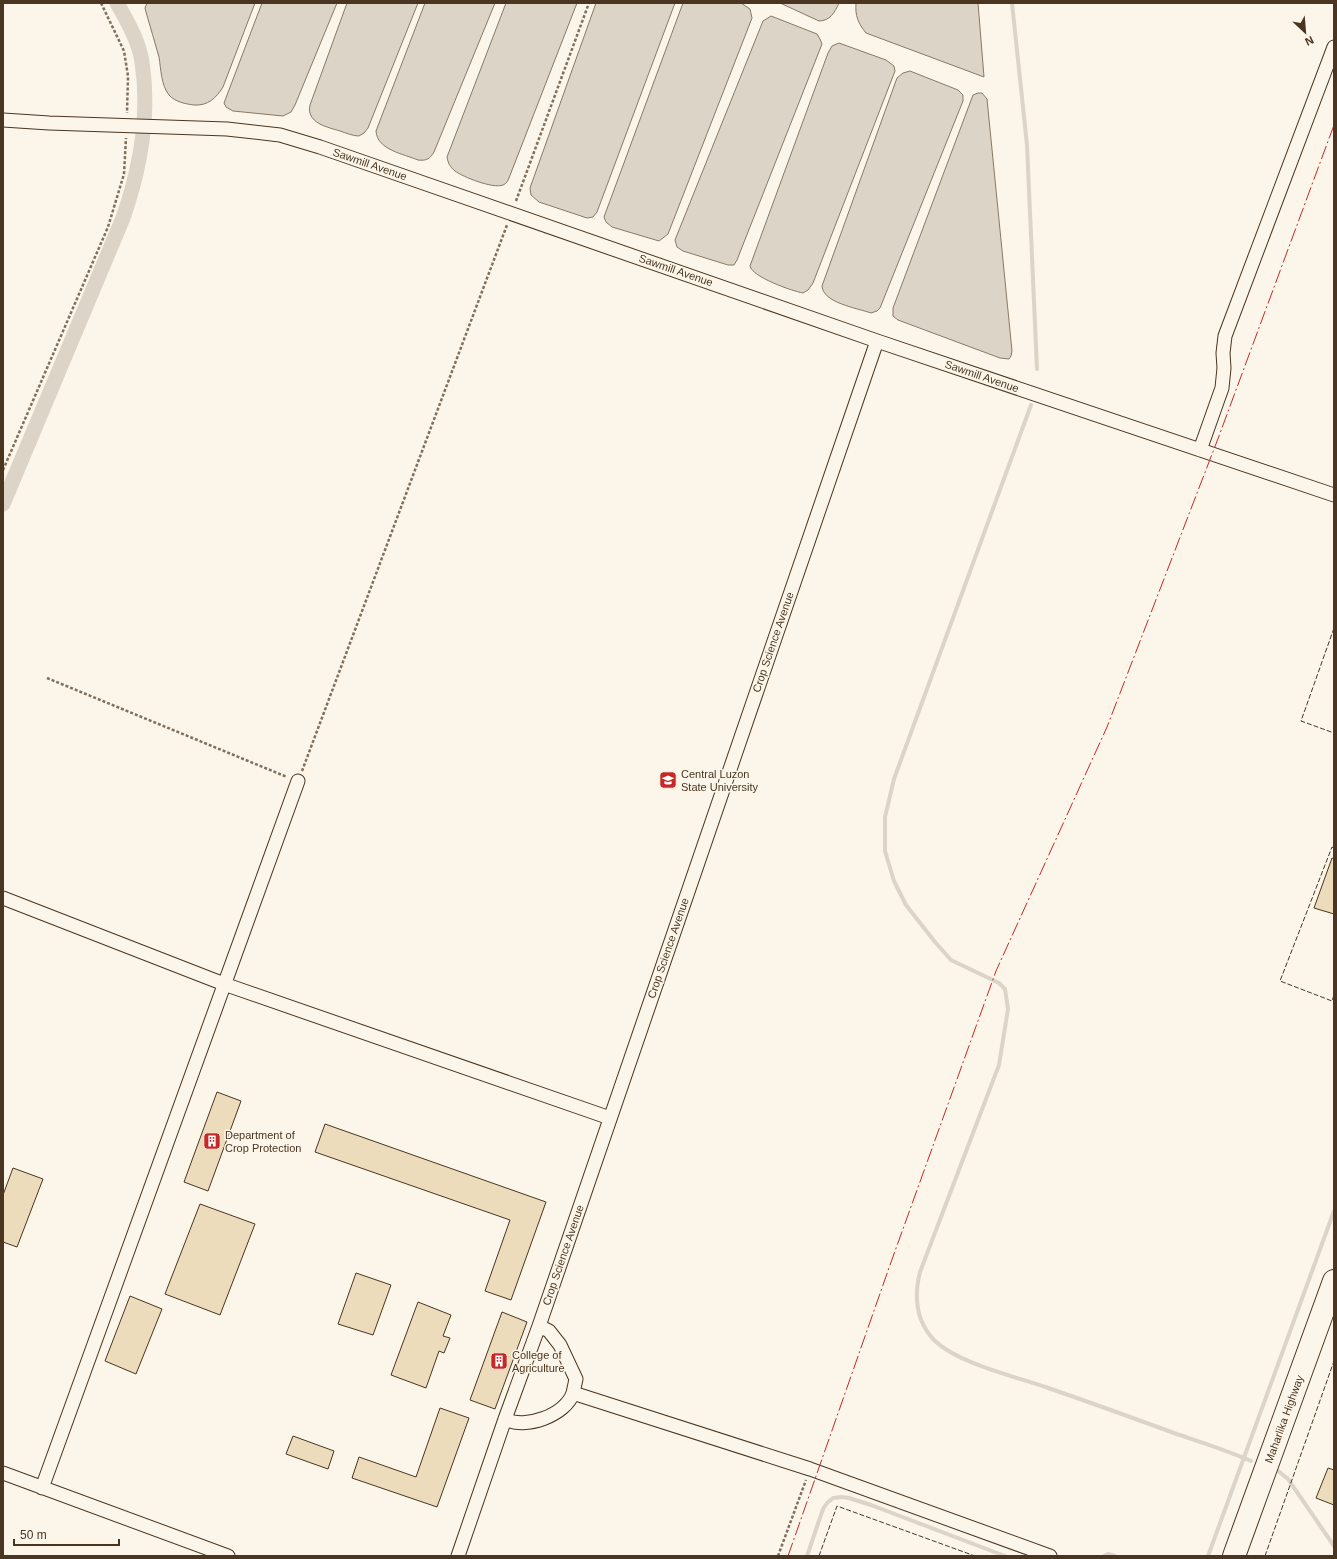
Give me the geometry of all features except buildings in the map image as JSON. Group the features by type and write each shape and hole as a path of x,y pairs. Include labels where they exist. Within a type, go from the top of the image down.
{"highway":[{"name":"Maharlika Highway","path":"1234,1556 1334,1281"}],"street":[{"path":"1200,450 1222,388 1225,336 1334,46"},
{"name":"Sawmill Avenue","path":"3,120 227,129 280,135 320,147 877,341 1334,495"},
{"name":"Crop Science Avenue","path":"458,1556 539,1326 877,341"},
{"path":"42,1488 298,782"},
{"path":"3,898 224,984 610,1118"},
{"path":"505,1419 511,1422 520,1423 550,1416 565,1406 573,1393 576,1380 560,1345 549,1331 539,1326"},
{"path":"573,1393 810,1468 1050,1556"},
{"path":"3,1473 228,1556"}],"path":[{"path":"3,470 108,227 124,174 128,76 127,60 101,3"},
{"path":"47,678 298,782 589,3"},
{"path":"778,1556 810,1468"}],"shaded area":[{"path":"147,3 255,3 223,87 217,95 207,103 194,105 181,102 174,99 166,91 159,57 145,8"},
{"path":"262,3 337,3 295,105 291,112 283,116 233,111 226,107 224,103"},
{"path":"347,3 418,3 368,128 359,136 354,136 324,126 314,120 310,111 310,105"},
{"path":"425,3 495,3 434,152 426,160 418,160 386,147 381,143 376,131"},
{"path":"506,3 577,3 509,179 505,184 498,186 478,182 455,171 449,163 447,157"},
{"path":"596,3 675,3 597,212 593,217 587,218 539,202 531,195 530,188"},
{"path":"683,3 741,3 750,9 752,18 668,234 659,241 612,227 606,222 604,217"},
{"path":"780,3 839,3 834,13 829,18 819,21"},
{"path":"856,3 978,3 984,77 866,33 858,19"},
{"path":"771,16 817,34 822,44 737,260 734,265 728,265 683,251 677,247 675,240 763,21"},
{"path":"839,43 886,60 894,66 895,71 813,283 808,290 803,293 765,279 752,270 750,266 828,53 832,46"},
{"path":"910,71 958,90 963,95 963,101 880,308 871,313 834,301 824,292 822,286 897,78 903,73"},
{"path":"982,93 987,99 1012,351 1009,359 1000,358 898,320 893,316 893,308 973,95"}],"waterway":[{"path":"3,504 123,218 139,161 145,101 142,62 132,31 117,3"},
{"path":"1012,3 1027,145 1037,369"},
{"path":"1031,405 894,779 885,817 885,851 894,881 906,905 951,960 999,983 1005,989 1008,1009 999,1065 920,1272 917,1290 918,1308 923,1325 934,1340 945,1349 973,1363 1037,1384 1251,1461"},
{"path":"1208,1556 1334,1211"},
{"path":"1277,1470 1288,1479 1334,1546"},
{"path":"807,1556 823,1509 833,1498 842,1497 871,1505 1005,1556"},
{"path":"1104,1556 1108,1554 1115,1556"}],"fence":[{"path":"1334,628 1301,721 1334,733"},
{"path":"1334,848 1332,847 1280,981 1332,1001 1334,995"},
{"path":"1265,1556 1334,1361"},
{"path":"819,1556 837,1506 975,1556"}],"power":[{"path":"788,1556 890,1265 996,971 1107,727 1219,436 1334,125"}],"place":[{"name":"Central Luzon State University","path":"668,780"},
{"name":"Department of Crop Protection","path":"212,1141"},
{"name":"College of Agriculture","path":"499,1361"}]}
